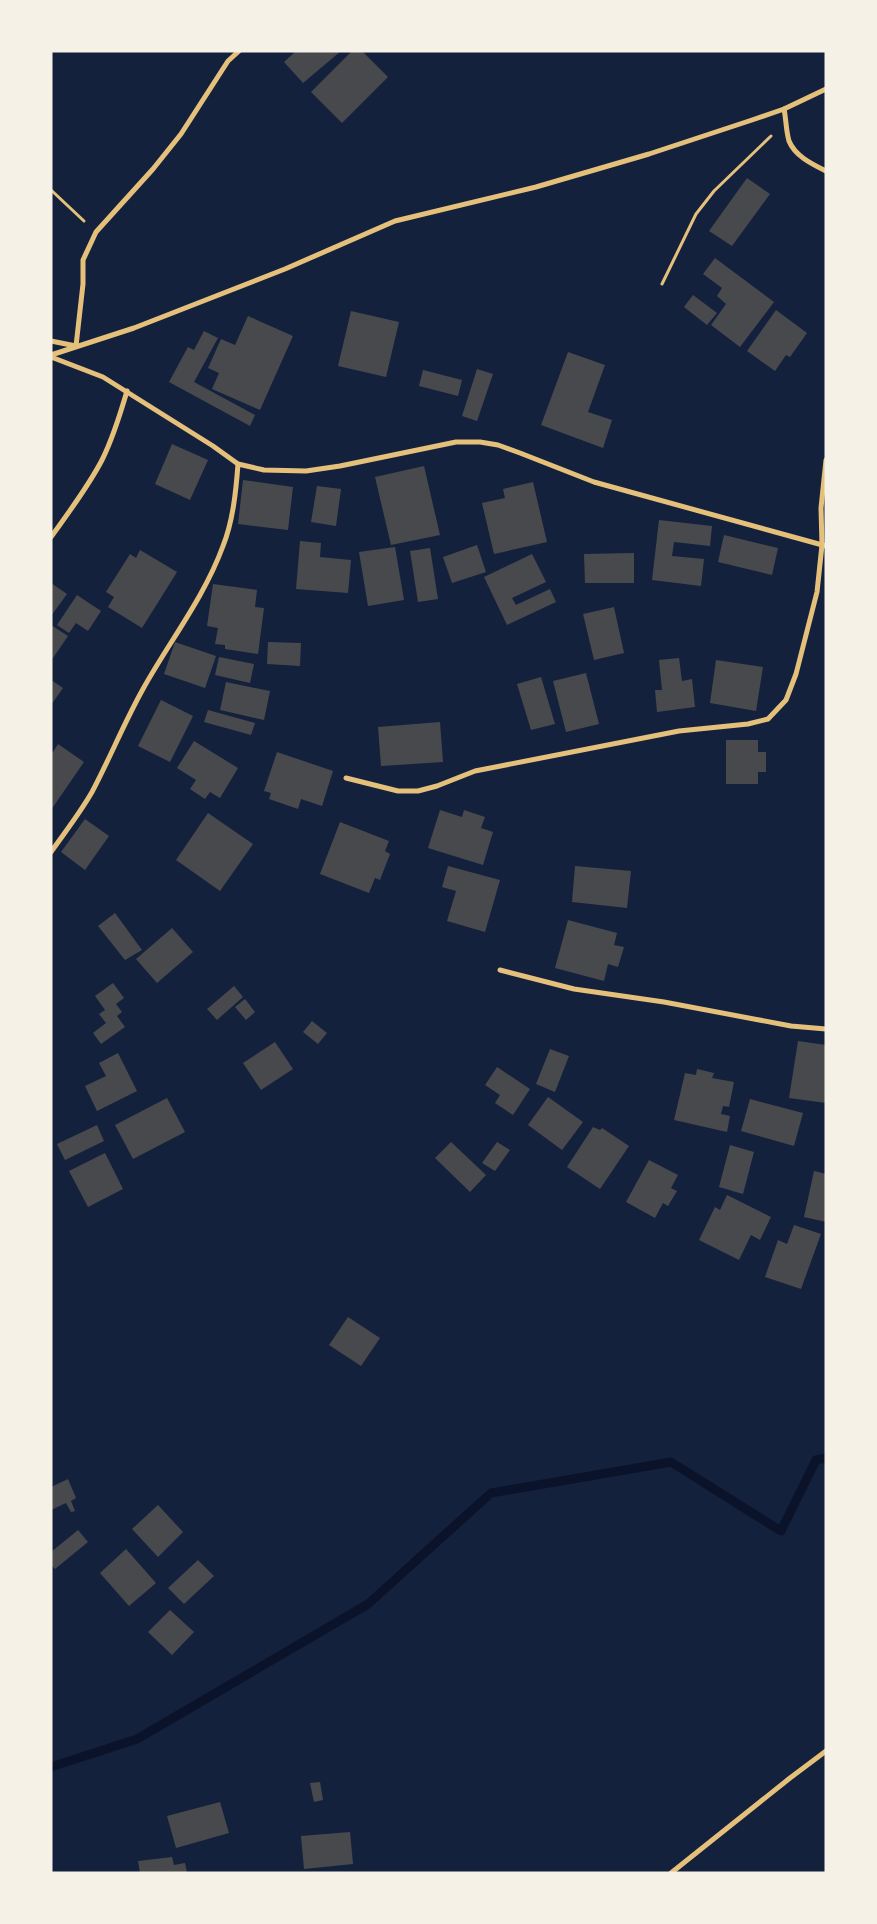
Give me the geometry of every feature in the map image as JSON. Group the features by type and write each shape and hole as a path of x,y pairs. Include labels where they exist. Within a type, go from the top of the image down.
{"street":[{"path":"76,346 83,284 83,260 96,232 181,134 228,61 239,51"},
{"path":"51,356 134,328 285,269 395,221 536,187 649,154 784,108 826,89"},
{"path":"784,108 789,141 798,154 826,171"},
{"path":"51,340 76,346"},
{"path":"51,356 103,377 128,391 238,464 264,470 306,471 340,466 456,442 480,442 513,450 603,485 824,545"},
{"path":"51,538 80,497 102,460 115,432 128,391"},
{"path":"346,778 398,791 418,791 437,786 475,771 679,731 748,724 768,719 786,700 796,674 817,592 824,545 820,508 826,460"},
{"path":"51,852 90,794 142,691 198,600 215,566 224,545 230,519 237,482 238,464"},
{"path":"500,970 574,989 664,1002 792,1026 826,1029"},
{"path":"671,1873 826,1751"}],"path":[{"path":"662,284 696,214 733,171 787,123"},
{"path":"51,190 96,232"}],"building":[{"path":"296,51 341,51 303,83 284,62"},
{"path":"352,51 362,51 388,77 342,123 311,92"},
{"path":"747,178 770,194 732,246 709,231"},
{"path":"715,258 774,302 740,347 711,325 726,304 717,296 722,288 703,274"},
{"path":"693,295 717,313 707,325 684,307"},
{"path":"776,310 807,333 790,357 786,355 775,371 747,351"},
{"path":"351,311 399,322 386,377 338,366"},
{"path":"248,316 293,336 260,410 212,389 219,373 208,368 221,339 235,345"},
{"path":"204,331 218,338 194,382 255,415 250,426 169,382 188,347 194,350"},
{"path":"568,352 605,365 588,412 612,420 603,448 541,425"},
{"path":"477,369 493,374 477,421 462,416"},
{"path":"423,370 462,380 458,396 419,386"},
{"path":"172,444 208,460 190,500 155,484"},
{"path":"424,466 440,535 391,545 375,477"},
{"path":"243,480 293,487 288,530 238,524"},
{"path":"533,482 547,542 494,554 482,503 505,498 503,489"},
{"path":"317,486 341,489 336,526 311,522"},
{"path":"659,520 712,526 710,546 674,542 672,556 704,559 701,586 652,580"},
{"path":"724,535 778,548 772,575 718,562"},
{"path":"300,541 321,543 320,557 351,560 348,593 296,589"},
{"path":"477,545 486,572 452,583 443,557"},
{"path":"395,547 404,600 368,606 359,552"},
{"path":"430,548 438,599 418,602 410,551"},
{"path":"140,550 177,572 142,628 108,607 114,597 106,592 130,554 136,558"},
{"path":"634,553 634,583 585,583 584,554"},
{"path":"532,554 546,582 512,598 516,605 550,589 556,602 507,625 484,577"},
{"path":"51,583 67,594 51,616"},
{"path":"213,584 257,590 255,607 264,608 258,654 225,649 225,645 215,644 218,628 207,626"},
{"path":"77,595 101,611 88,631 76,623 69,633 57,625"},
{"path":"614,607 624,653 594,660 583,614"},
{"path":"51,625 68,636 51,661"},
{"path":"175,642 216,656 205,688 164,674"},
{"path":"268,642 301,643 300,666 267,664"},
{"path":"219,657 254,664 250,683 215,675"},
{"path":"679,658 682,681 692,679 695,707 657,712 655,690 662,690 659,660"},
{"path":"716,660 763,667 756,711 710,703"},
{"path":"586,673 599,724 566,732 553,681"},
{"path":"541,677 555,724 531,730 517,684"},
{"path":"51,680 63,688 51,705"},
{"path":"226,682 270,691 264,720 220,710"},
{"path":"161,700 193,716 170,762 138,746"},
{"path":"208,710 255,723 251,735 204,722"},
{"path":"440,722 443,762 381,766 378,727"},
{"path":"726,740 758,740 758,752 766,752 766,772 758,772 758,784 726,784"},
{"path":"194,741 238,768 220,798 210,792 205,799 190,789 196,780 177,768"},
{"path":"58,744 84,762 51,810 51,755"},
{"path":"277,752 333,771 322,806 301,799 298,809 269,799 271,793 264,791"},
{"path":"440,810 462,817 464,810 485,817 481,828 493,832 483,865 428,848"},
{"path":"208,813 253,844 220,891 176,860"},
{"path":"85,819 109,836 85,870 61,852"},
{"path":"340,822 389,841 385,851 390,854 380,880 375,878 369,893 320,874"},
{"path":"448,866 500,880 485,932 447,921 456,891 442,887"},
{"path":"575,866 631,871 627,908 572,902"},
{"path":"115,913 142,950 125,960 98,926"},
{"path":"568,920 617,933 614,945 624,947 618,967 608,964 604,981 555,968"},
{"path":"172,928 193,952 157,983 136,959"},
{"path":"113,983 124,998 116,1004 122,1012 117,1016 125,1027 101,1044 93,1033 106,1023 99,1014 105,1010 95,996"},
{"path":"234,986 243,997 217,1020 207,1009"},
{"path":"245,999 255,1012 246,1020 235,1007"},
{"path":"312,1021 327,1033 318,1044 303,1032"},
{"path":"798,1041 826,1045 826,1103 789,1098"},
{"path":"275,1042 293,1069 261,1090 243,1063"},
{"path":"550,1049 569,1056 555,1092 536,1084"},
{"path":"118,1053 137,1091 97,1111 85,1086 106,1076 99,1063"},
{"path":"497,1067 530,1089 513,1115 495,1103 500,1095 485,1085"},
{"path":"697,1069 714,1073 712,1078 734,1082 729,1107 723,1106 721,1114 730,1116 727,1132 674,1120 685,1073 696,1075"},
{"path":"548,1097 583,1122 562,1150 528,1125"},
{"path":"167,1098 185,1132 133,1159 115,1125"},
{"path":"750,1099 803,1113 794,1146 741,1131"},
{"path":"97,1125 104,1141 65,1160 57,1144"},
{"path":"593,1127 600,1130 602,1128 629,1146 600,1189 567,1167"},
{"path":"451,1142 486,1175 470,1192 435,1158"},
{"path":"497,1142 510,1150 495,1171 482,1163"},
{"path":"730,1145 754,1152 743,1194 719,1187"},
{"path":"105,1153 123,1189 88,1207 69,1171"},
{"path":"649,1160 678,1175 671,1188 677,1191 668,1206 663,1203 655,1218 626,1202"},
{"path":"814,1171 826,1174 826,1222 804,1217"},
{"path":"727,1195 771,1217 760,1240 751,1235 739,1260 699,1240 715,1207 720,1210"},
{"path":"794,1225 821,1234 801,1289 765,1277 778,1240 787,1244"},
{"path":"348,1317 380,1338 361,1366 329,1345"},
{"path":"68,1479 76,1498 71,1501 75,1511 71,1512 66,1503 51,1510 51,1487"},
{"path":"158,1505 183,1532 158,1557 132,1529"},
{"path":"78,1530 88,1542 55,1569 51,1565 51,1552"},
{"path":"126,1549 156,1583 129,1606 100,1573"},
{"path":"198,1560 214,1576 184,1604 168,1588"},
{"path":"170,1610 194,1632 172,1655 148,1632"},
{"path":"320,1782 323,1800 314,1802 310,1783"},
{"path":"220,1802 229,1833 176,1848 167,1816"},
{"path":"350,1832 353,1864 304,1869 301,1836"},
{"path":"172,1857 174,1865 185,1863 187,1873 140,1873 138,1861"}],"waterway":[{"path":"51,1767 137,1739 368,1604 491,1493 671,1462 781,1531 816,1460 826,1458"}]}
